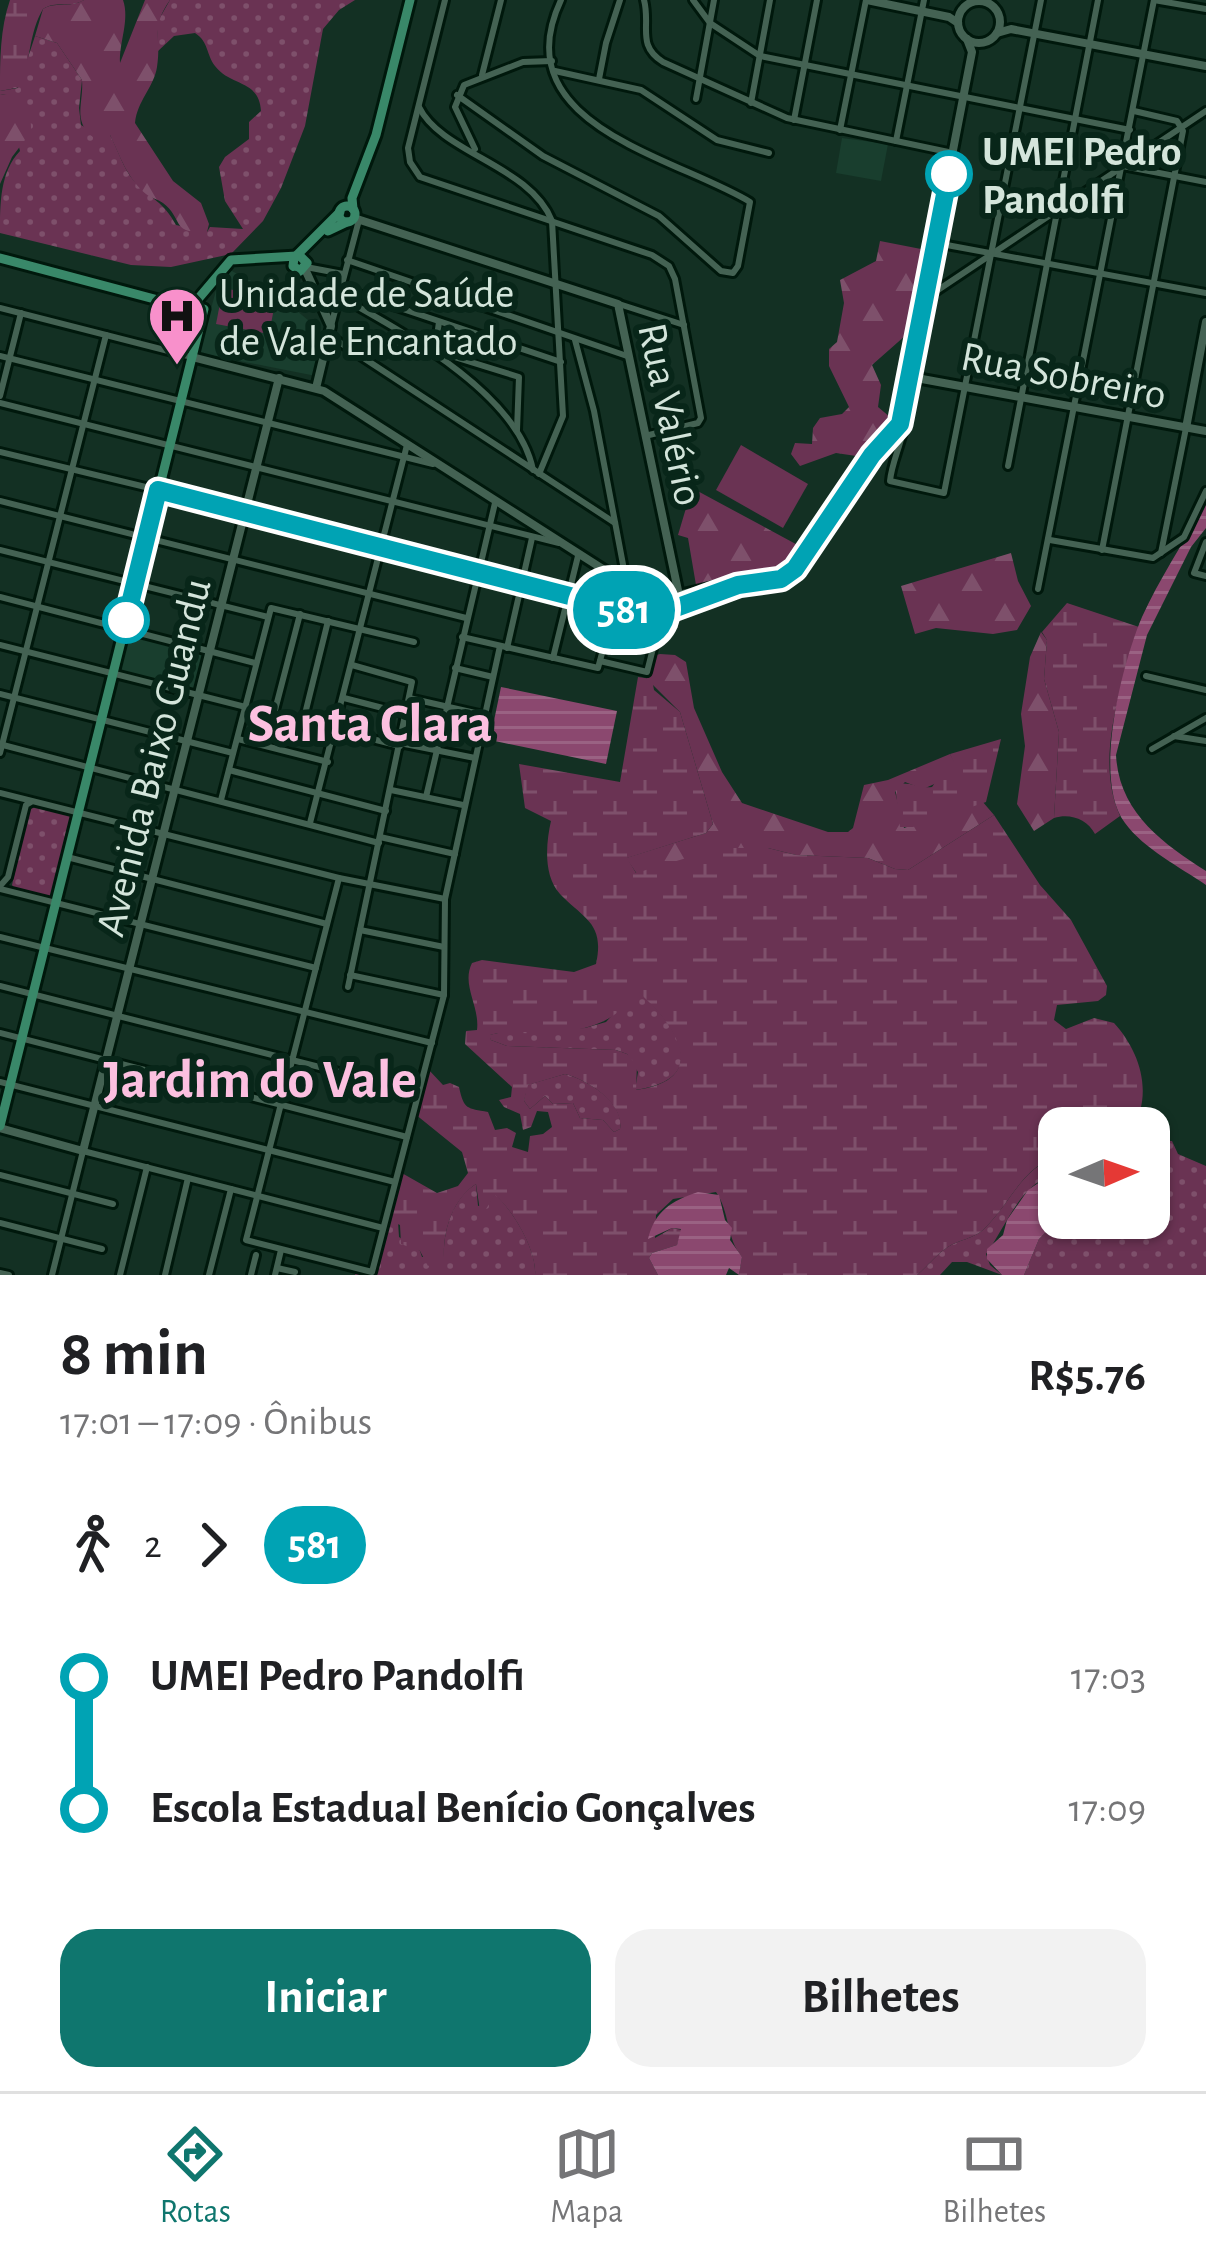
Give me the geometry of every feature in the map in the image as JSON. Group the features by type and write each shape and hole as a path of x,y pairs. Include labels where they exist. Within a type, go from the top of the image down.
{"main road":[{"path":"0,1127 6,1083 23,1039 197,337 198,306 231,260 246,257 302,264 332,227 349,215 380,120 410,0"},
{"path":"0,258 198,306"}],"street":[{"path":"445,0 408,156 416,174 664,262 675,279 701,422 645,436"},
{"path":"482,75 501,0"},
{"path":"457,95 556,164 659,216 725,274 733,273 750,202 594,125 566,100 553,61 553,19 561,0"},
{"path":"599,80 620,0"},
{"path":"644,0 647,49 663,62 794,120 953,153"},
{"path":"693,0 710,23 760,56 1130,130"},
{"path":"696,99 714,0"},
{"path":"751,103 770,0"},
{"path":"794,120 817,0"},
{"path":"0,308 316,388 629,590 653,601 681,601 781,579 799,565 872,455 897,429 972,55 959,25 923,5 867,0 840,130"},
{"path":"904,412 905,428 890,481 945,492 1041,0"},
{"path":"1008,466 1098,0"},
{"path":"1038,589 1154,0 1206,9"},
{"path":"1201,0 1206,9"},
{"path":"949,17 982,1 1012,29"},
{"path":"896,141 923,5"},
{"path":"959,25 962,12"},
{"path":"997,33 1000,19"},
{"path":"972,55 997,33 1012,29 1206,66"},
{"path":"967,39 985,43"},
{"path":"478,153 456,114 457,95 464,85 524,62 553,61"},
{"path":"555,71 656,97 723,143 769,153"},
{"path":"418,103 429,122 538,196 552,221 563,416 548,457 536,472"},
{"path":"926,298 1206,110"},
{"path":"1133,111 1182,127"},
{"path":"1102,550 1182,127"},
{"path":"1123,166 1206,182"},
{"path":"316,388 347,260 349,215 684,326"},
{"path":"936,243 1206,293"},
{"path":"347,260 629,356"},
{"path":"302,264 343,274"},
{"path":"302,264 331,331 615,523"},
{"path":"339,292 561,362"},
{"path":"339,292 458,369 517,434 536,472"},
{"name":"Rua Valério","path":"618,304 681,601"},
{"path":"21,313 5,357 0,399 83,425 559,543"},
{"path":"435,351 439,322"},
{"path":"1161,554 1206,322"},
{"path":"106,335 1,747 455,854"},
{"path":"574,339 594,411 632,612"},
{"path":"435,351 519,377 517,434"},
{"path":"5,357 436,464"},
{"name":"Rua Sobreiro","path":"911,376 1206,431"},
{"name":"Avenida Baixo Guandu","path":"83,1151 279,378"},
{"path":"310,823 407,445"},
{"path":"0,452 632,612 662,613 681,601"},
{"path":"530,458 548,457"},
{"path":"1050,540 1148,559 1184,537 1206,490"},
{"path":"0,501 466,618"},
{"path":"426,797 495,503"},
{"path":"339,878 246,1240 372,1272 444,995 446,899 493,677 523,585 532,538"},
{"path":"1206,542 1194,573 1206,576"},
{"path":"0,550 268,617"},
{"path":"553,658 578,556"},
{"path":"0,597 255,662"},
{"path":"649,614 653,601"},
{"path":"220,800 271,608 414,642"},
{"path":"599,664 614,608"},
{"path":"462,637 553,658 646,672 662,613"},
{"path":"274,714 300,614"},
{"path":"302,722 328,621"},
{"path":"0,645 302,722 475,758"},
{"path":"348,987 412,682 352,665"},
{"path":"455,668 493,677"},
{"path":"1146,676 1206,690"},
{"path":"0,694 233,753"},
{"path":"344,698 406,714"},
{"path":"409,698 484,715"},
{"path":"1152,749 1206,718"},
{"path":"1173,736 1206,741"},
{"path":"237,739 328,762"},
{"path":"229,770 386,811"},
{"path":"391,790 465,806"},
{"path":"0,793 339,878 446,899"},
{"path":"16,797 25,812"},
{"path":"17,894 8,885 9,874 28,803 34,802"},
{"path":"67,857 327,924"},
{"path":"9,874 0,888 17,894 316,968"},
{"path":"360,930 444,947"},
{"path":"0,937 432,1043"},
{"path":"350,975 444,995"},
{"path":"0,986 418,1092"},
{"path":"0,1034 406,1136"},
{"path":"6,1083 395,1182"},
{"path":"0,1127 383,1228"},
{"path":"52,1275 83,1151"},
{"path":"120,1275 147,1167"},
{"path":"0,1175 113,1204"},
{"path":"165,1275 188,1178"},
{"path":"209,1275 231,1189"},
{"path":"0,1223 102,1249"},
{"path":"281,1250 276,1271 295,1272"},
{"path":"251,1275 256,1255"},
{"path":"0,1273 9,1275"}],"shaded area":[{"name":"UMEI Pedro Pandolfi","path":"842,138 888,144 881,181 836,173"},
{"path":"226,268 278,295 327,336 316,376 199,353"},
{"path":"1206,504 1206,528 1191,547 1147,635 1116,755 1134,809 1159,837 1206,871 1206,885 1152,849 1125,823 1115,804 1111,751 1119,691 1142,617"},
{"path":"128,633 203,652 194,689 119,671"},
{"path":"501,687 617,711 606,764 490,740"},
{"path":"1038,1183 1039,1239 1024,1275 1002,1275 987,1259 987,1249 1003,1235 1007,1220"},
{"path":"698,1192 719,1195 732,1228 730,1240 742,1257 739,1275 729,1268 726,1275 658,1275 649,1258 677,1245 681,1229 648,1239 660,1214"}],"green space":[{"path":"10,0 84,0 43,9 21,87 0,91 2,33"},
{"path":"84,0 123,0 120,63 145,0 170,0 158,26 155,74 135,123 173,181 201,203 207,232 182,228 169,209 134,181 110,135 93,137 87,131 81,118 82,80 57,43 35,36 43,9"},
{"path":"170,0 355,0 323,29 305,126 263,221 231,254 171,267 131,265 0,233 5,178 20,151 6,94 0,91 18,88 35,36 57,43 82,80 81,125 110,135 130,176 176,225 207,232 210,227 243,229 225,201 219,167 249,139 249,122 261,111 259,101 250,88 221,73 195,33 174,36 157,52 158,21"},
{"path":"0,95 26,108 31,132 0,184"},
{"path":"880,241 921,249 917,276 921,287 906,335 872,365 881,385 878,407 890,417 887,433 863,457 836,453 800,466 791,454 795,443 812,444 813,428 820,418 842,414 849,407 829,366 829,349 837,342 844,303 840,280 876,261"},
{"path":"223,288 276,298 269,334 216,324"},
{"path":"741,445 808,484 783,528 716,490"},
{"path":"692,488 805,549 771,574 696,585 688,538 678,535"},
{"path":"1011,553 1031,606 1017,630 993,634 936,628 915,634 901,586"},
{"path":"1067,603 1139,627 1110,746 1113,794 1120,816 1095,834 1078,818 1054,818 1059,732 1044,679 1047,640 1042,632"},
{"path":"1041,632 1047,640 1044,679 1059,732 1054,818 1034,831 1017,804 1025,746 1021,714 1030,657"},
{"path":"653,656 686,662 694,708 722,772 742,803 828,832 848,832 864,785 950,754 956,765 939,782 923,789 905,782 895,792 904,828 982,801 994,815 908,870 868,858 796,855 768,848 720,849 637,874 626,858 706,833 713,824 680,712 647,679"},
{"path":"638,677 652,679 654,690 680,712 713,824 706,833 627,858 636,873 720,848 868,858 908,870 994,815 1040,885 1071,920 1107,986 1106,995 1098,1001 1057,1005 1054,1020 1066,1029 1094,1018 1114,1023 1138,1064 1141,1107 1038,1107 1038,1166 981,1231 945,1249 917,1275 739,1275 742,1257 716,1192 673,1199 656,1215 655,1238 672,1228 682,1230 677,1245 649,1258 658,1275 535,1275 532,1254 516,1221 495,1195 480,1211 476,1184 451,1216 444,1257 428,1266 420,1251 401,1244 400,1225 388,1220 400,1172 437,1193 458,1186 468,1173 462,1152 415,1114 427,1068 443,1085 459,1087 468,1107 488,1112 495,1130 507,1128 516,1133 512,1147 528,1152 530,1136 552,1127 548,1112 537,1111 531,1127 523,1130 520,1114 499,1100 511,1097 512,1087 465,1044 466,1031 477,1030 469,979 472,963 482,960 574,972 596,964 595,930 551,878 547,849 551,821 525,808 519,764 620,782","holes":["636,990 673,1034 680,1063 674,1075 660,1084 636,1090 637,1065 616,1050 507,1046 491,1040 490,1035 498,1033 556,1032 594,1025 625,1006","565,1074 584,1081 610,1102 620,1129 614,1132 603,1120 580,1118 573,1103 553,1104 545,1096 530,1109 524,1101 528,1085"]},
{"path":"1001,739 986,802 913,827 900,827 895,785 932,787 955,765 950,754"},
{"path":"33,804 73,817 52,899 12,885"},
{"path":"636,989 664,1018 680,1048 681,1062 660,1084 635,1090 638,1072 627,1054 616,1050 507,1046 489,1035 585,1028 606,1022"},
{"path":"565,1074 594,1087 611,1102 620,1129 614,1132 603,1120 580,1118 573,1103 553,1104 545,1096 530,1109 524,1101 527,1085"},
{"path":"1170,1141 1178,1154 1206,1166 1206,1275 1024,1275 1039,1239 1170,1239"},
{"path":"1036,1168 1038,1183 1026,1192 986,1254 1002,1275 967,1262 952,1262 940,1275 917,1275 945,1249 981,1231"},
{"path":"476,1184 478,1206 489,1203 495,1194 516,1221 532,1254 535,1275 355,1275 357,1271 371,1274 388,1220 398,1222 399,1237 422,1257 444,1257 451,1216"}],"bus line":[{"name":"581","path":"126,620 158,490 632,612 662,613 738,585 781,579 799,565 872,455 900,424 949,174"}],"place":[{"name":"UMEI Pedro Pandolfi","path":"949,174"},
{"name":"Unidade de Saúde de Vale Encantado","path":"177,367"}],"district":[{"name":"Santa Clara","path":"370,722"},
{"name":"Jardim do Vale","path":"260,1078"}]}
